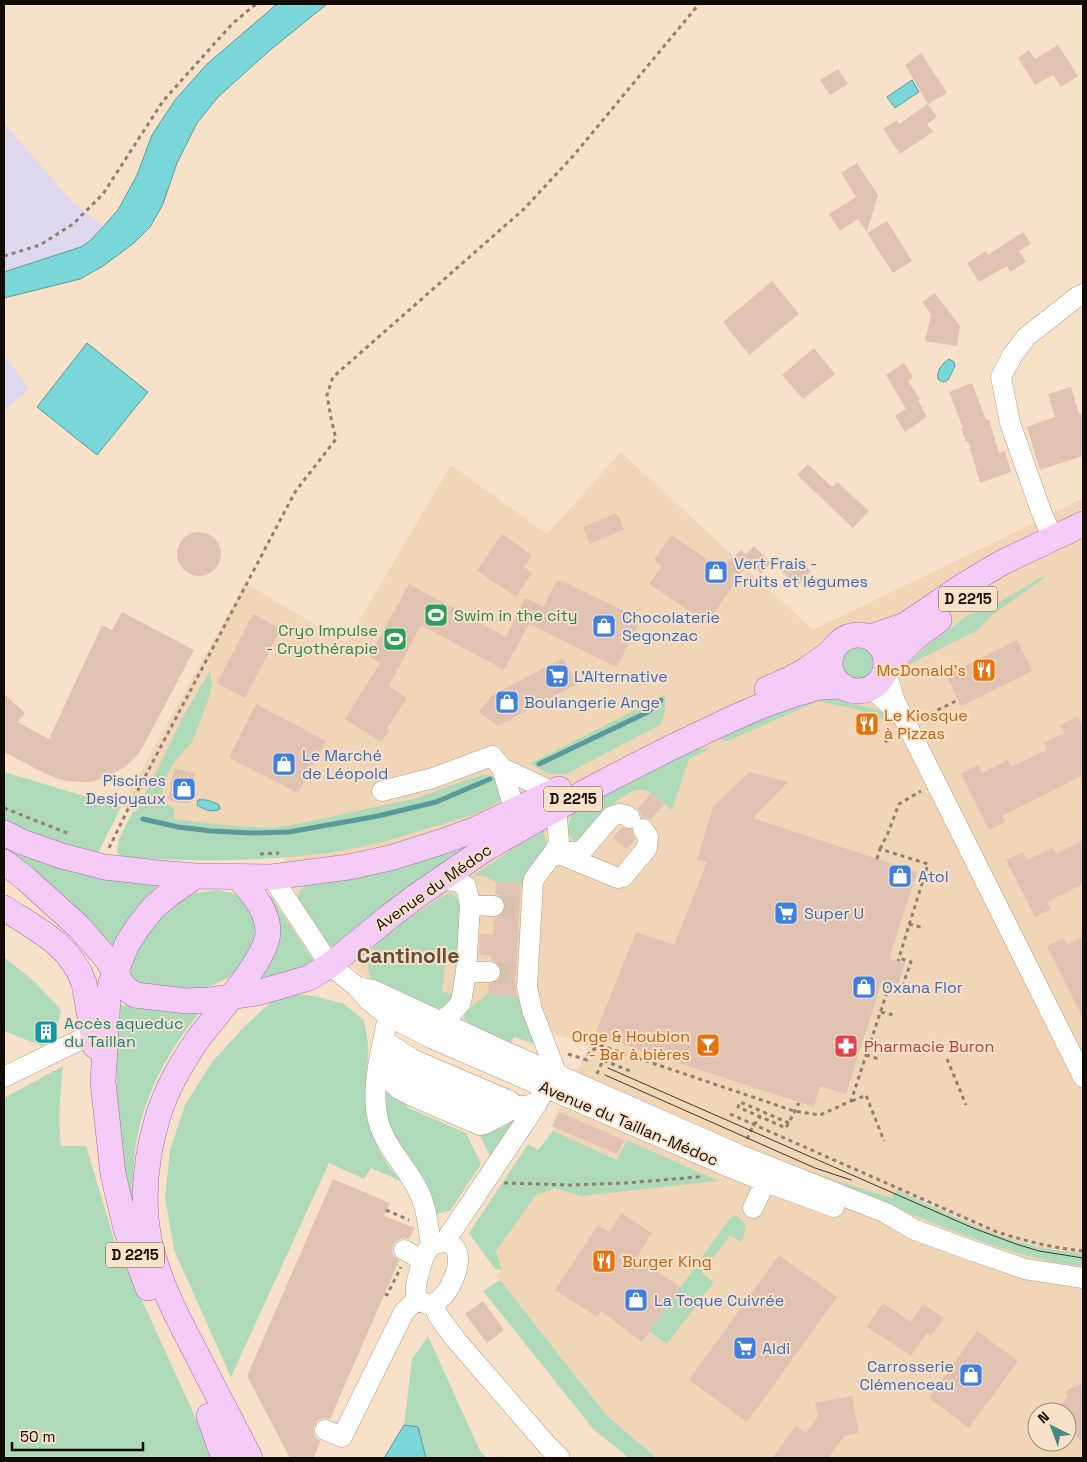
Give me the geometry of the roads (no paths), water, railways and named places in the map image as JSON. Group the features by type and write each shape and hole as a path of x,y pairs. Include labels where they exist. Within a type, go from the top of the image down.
{"main road":[{"name":"D 2215","path":"870,637 905,625 1002,562 1083,524"},
{"name":"D 2215","path":"881,675 916,637 962,603 1016,569 1053,539"},
{"path":"861,634 870,637 883,648 886,657 881,675 861,691 852,690 843,686 832,674 830,658 833,650 843,639 861,634"},
{"name":"Avenue du Médoc","path":"4,862 64,913 106,958 124,988 135,995 187,1001 257,993 309,978 330,965 390,916 441,879 555,800 724,706 786,682 811,668 833,650"},
{"name":"Avenue du Médoc","path":"4,833 22,842 62,856 105,866 158,873 196,876 272,877 349,867 390,858 441,842 474,830 515,810 555,800 727,721 795,694 820,687 843,686"},
{"name":"D 2215","path":"196,876 153,908 127,944 115,973 108,998 103,1082 113,1174 126,1230 141,1272 208,1416 224,1458"},
{"name":"D 2215","path":"238,877 261,907 267,923 266,944 261,955 198,1040 170,1086 159,1113 150,1146 145,1182 145,1206 151,1246 157,1268 174,1310 250,1458"},
{"path":"4,908 57,943 72,959 84,983 92,1034 103,1082"},
{"name":"D 2215","path":"208,1416 233,1458"}],"street":[{"path":"1053,539 1041,511 1010,423 1001,377 1012,356 1026,337 1083,294"},
{"path":"881,675 1083,1077"},
{"path":"382,791 434,778 492,756 502,768 555,800 559,842 534,879 527,907 523,983 532,1010 534,1090 450,1235 434,1249 415,1287 416,1293 426,1301 456,1340 560,1458"},
{"path":"502,768 515,810"},
{"path":"616,814 622,814 636,824 648,837 647,848 623,877 618,878 554,852 581,852 611,817 616,814"},
{"name":"Avenue du Taillan-Médoc","path":"272,877 330,965 357,987 368,1000 388,1016 534,1090 768,1175 886,1213 915,1230 978,1253 1025,1269 1083,1278"},
{"path":"441,879 458,882 466,886 470,904 466,972 462,1002 442,1022"},
{"path":"470,904 494,906"},
{"path":"466,972 490,972"},
{"name":"Avenue du Taillan-Médoc","path":"357,987 373,990 442,1022 534,1090"},
{"path":"388,1016 375,1103 378,1122 390,1146 418,1190 424,1205 434,1249"},
{"path":"4,1077 92,1034"},
{"path":"382,1053 388,1079 400,1089 480,1125 485,1124 534,1090"},
{"path":"382,1053 414,1060 510,1101 534,1090"},
{"path":"753,1208 768,1175"},
{"path":"340,1439 404,1312 426,1301 439,1300 453,1281 458,1262 457,1251 454,1246 434,1249 402,1259"}],"water":[{"path":"277,4 327,4 269,51 218,97 197,123 177,163 163,204 150,227 134,243 103,266 80,279 4,298 4,272 81,247 91,240 118,210 137,175 152,135 175,100 207,64"},
{"path":"912,80 919,92 895,108 887,97"},
{"path":"87,343 148,392 97,455 37,407"},
{"path":"949,359 954,362 955,366 948,380 945,382 941,381 938,379 939,371 942,365"},
{"path":"198,800 214,802 219,805 220,809 214,811 206,810 197,805"},
{"path":"404,1425 418,1427 426,1458 384,1458"}],"waterway":[{"path":"539,764 648,712 661,700"},
{"path":"143,819 178,827 211,831 289,832 378,816 436,802 490,779"}],"tunnel":[{"path":"494,906 522,907"},
{"path":"490,972 509,974 519,979"}],"tram line":[{"path":"608,1068 973,1228 1039,1251 1083,1258"},
{"path":"605,1075 815,1168 851,1180"}],"place":[{"name":"Vert Frais - Fruits et légumes","path":"716,572"},
{"name":"Swim in the city","path":"436,615"},
{"name":"Chocolaterie Segonzac","path":"604,626"},
{"name":"Cryo Impulse - Cryothérapie","path":"395,639"},
{"name":"McDonald's","path":"984,670"},
{"name":"L'Alternative","path":"557,676"},
{"name":"Boulangerie Ange","path":"507,702"},
{"name":"Le Kiosque à Pizzas","path":"867,724"},
{"name":"Le Marché de Léopold","path":"284,764"},
{"name":"Piscines Desjoyaux","path":"184,789"},
{"name":"Atol","path":"900,876"},
{"name":"Super U","path":"786,913"},
{"name":"Oxana Flor","path":"864,987"},
{"name":"Accès aqueduc du Taillan","path":"46,1032"},
{"name":"Orge & Houblon - Bar à bières","path":"708,1045"},
{"name":"Pharmacie Buron","path":"846,1046"},
{"name":"Burger King","path":"604,1261"},
{"name":"La Toque Cuivrée","path":"636,1300"},
{"name":"Aldi","path":"745,1348"},
{"name":"Carrosserie Clémenceau","path":"971,1375"}],"district":[{"name":"Cantinolle","path":"408,956"}]}
